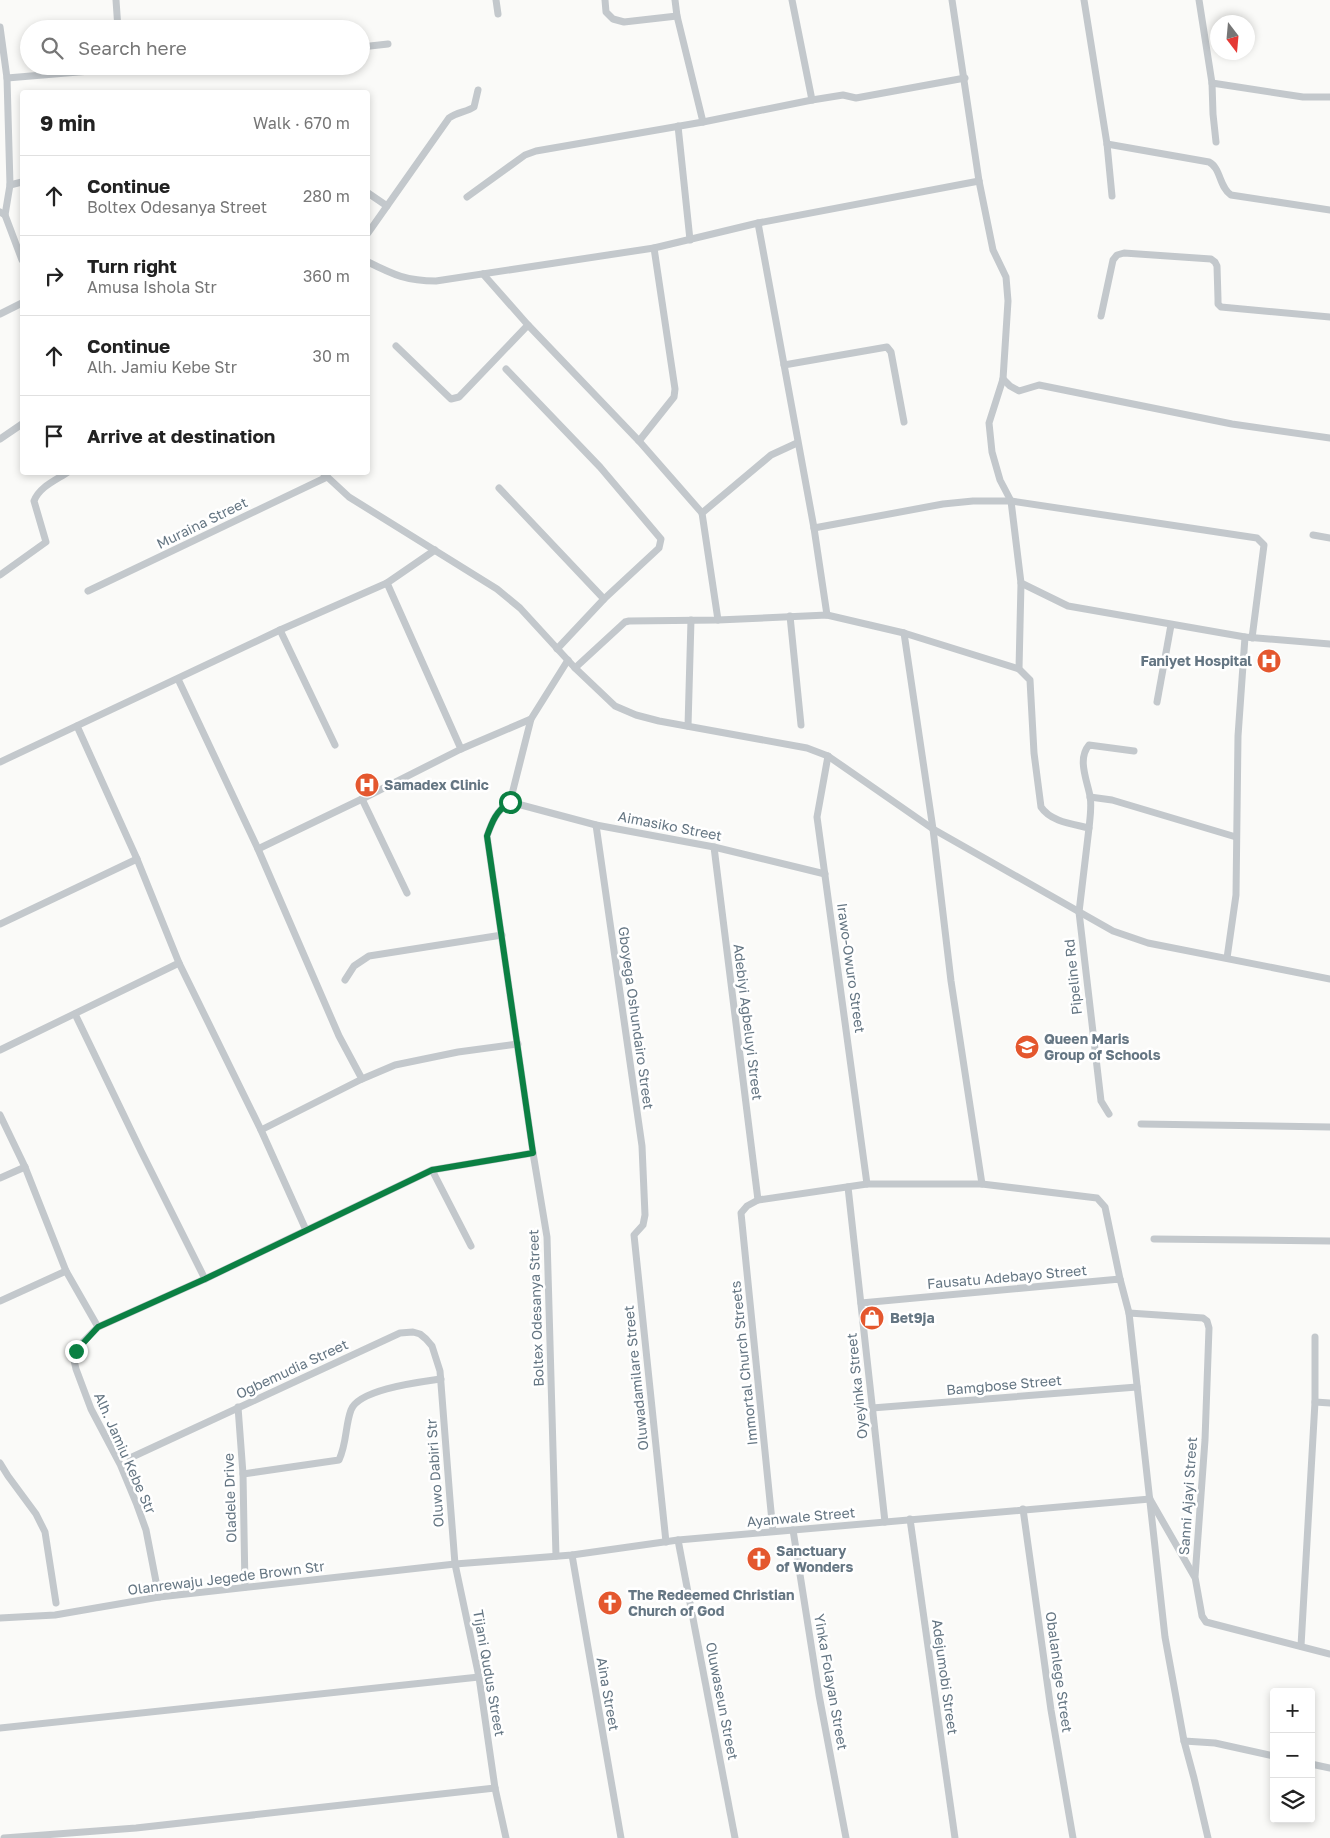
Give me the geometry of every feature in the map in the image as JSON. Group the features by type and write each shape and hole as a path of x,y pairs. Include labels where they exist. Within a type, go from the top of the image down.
{"street":[{"path":"116,0 117,20"},
{"path":"496,0 498,14"},
{"path":"605,0 606,12 613,19 624,22 677,16"},
{"path":"675,0 677,16 704,122"},
{"path":"792,0 812,100"},
{"path":"952,0 979,180 993,250 1006,277 1008,301 1003,379 989,423 992,452 1000,480 1011,501 1021,583 1019,669"},
{"path":"1084,0 1107,144 1112,196"},
{"path":"1199,0 1212,83 1216,142"},
{"path":"0,27 7,78 10,185 2,213 20,255"},
{"path":"370,46 388,44"},
{"path":"7,78 42,75"},
{"path":"467,197 525,155 536,151 704,122 812,100 843,95 856,98 965,78"},
{"path":"1212,83 1303,97 1330,97"},
{"path":"370,230 449,118 474,107 478,90"},
{"path":"678,126 690,240"},
{"path":"1107,144 1213,164 1224,188 1231,195 1330,210"},
{"path":"370,263 399,277 417,281 436,281 654,248 758,223 979,180"},
{"path":"10,185 20,182"},
{"path":"370,193 387,206"},
{"path":"758,223 814,528 827,615"},
{"path":"639,441 674,398 675,389 654,248"},
{"path":"1101,316 1112,260 1117,255 1124,254 1211,260 1215,262 1217,266 1218,304 1221,307 1330,317"},
{"path":"482,274 639,441 702,512 718,620"},
{"path":"0,314 20,304"},
{"path":"396,346 451,399 455,399 528,325"},
{"path":"784,365 887,347 891,352 904,422"},
{"path":"506,369 600,467 660,538 659,548 604,599 557,648"},
{"path":"1003,379 1019,391 1039,385 1232,424 1330,438"},
{"path":"0,439 20,425"},
{"path":"702,512 772,455 797,443"},
{"path":"0,575 46,542 34,501 36,495 42,489 63,475"},
{"path":"325,475 349,497 497,589 520,608 575,668 615,706 636,715 807,748 828,756 932,829 1113,931 1148,943 1330,979"},
{"name":"Muraina Street","path":"88,591 325,475"},
{"path":"499,488 604,599"},
{"path":"814,528 943,504 973,500 1011,501 1260,540 1264,545 1248,638 1238,736 1236,895 1227,958"},
{"path":"1313,535 1330,538"},
{"path":"0,762 280,630 388,583 435,550"},
{"path":"388,583 461,749"},
{"path":"1021,583 1068,606 1248,638 1330,644"},
{"path":"575,668 625,622 827,615 904,633 1019,669 1030,680 1034,752 1041,807 1051,817 1089,828"},
{"path":"790,616 801,725"},
{"path":"688,726 691,620"},
{"path":"1158,702 1171,625"},
{"path":"280,630 335,745"},
{"path":"904,633 932,829 951,982 982,1184"},
{"path":"510,802 531,719 568,660"},
{"path":"178,679 258,849 339,1036 362,1078"},
{"path":"258,849 461,749 531,719"},
{"path":"77,726 137,859 180,963 261,1130 306,1230"},
{"name":"Pipeline Rd","path":"1109,1114 1100,1101 1079,912 1089,828 1090,797 1084,773 1083,756 1089,745 1134,751"},
{"name":"Irawo-Owuro Street","path":"828,756 818,802 817,817 867,1184"},
{"path":"1090,797 1112,800 1236,837"},
{"path":"362,799 407,892"},
{"name":"Aimasiko Street","path":"510,802 596,825 714,847 825,874"},
{"name":"Boltex Odesanya Street","path":"510,802 502,807 494,817 487,836 547,1237 556,1556"},
{"name":"Gboyega Oshundairo Street","path":"596,825 642,1146 645,1215"},
{"name":"Adebiyi Agbeluyi Street","path":"714,847 758,1200"},
{"path":"0,924 137,859"},
{"path":"345,980 354,966 369,956 502,935"},
{"path":"0,1050 180,963"},
{"path":"75,1014 205,1279"},
{"path":"261,1130 362,1078 395,1065 458,1052 518,1044"},
{"path":"0,1115 25,1167 66,1271 98,1327 205,1279 432,1170 533,1153"},
{"path":"1141,1124 1330,1127"},
{"path":"0,1178 25,1167"},
{"path":"432,1170 471,1246"},
{"path":"758,1200 867,1184 982,1184 1097,1198 1105,1207 1129,1313 1165,1637 1184,1741 1208,1838"},
{"name":"Oyeyinka Street","path":"848,1187 885,1522"},
{"name":"Immortal Church Streets","path":"758,1200 747,1206 741,1213 773,1531"},
{"name":"Oluwadamilare Street","path":"645,1215 643,1225 634,1235 666,1542"},
{"path":"1154,1239 1330,1241"},
{"path":"0,1301 66,1271"},
{"name":"Fausatu Adebayo Street","path":"861,1303 1120,1279"},
{"name":"Sanni Ajayi Street","path":"1129,1313 1202,1318 1207,1321 1209,1328 1205,1440 1195,1577 1202,1616 1206,1622 1330,1654"},
{"name":"Alh. Jamiu Kebe Str","path":"98,1327 76,1351 74,1360 91,1409 120,1464 146,1530 159,1597"},
{"name":"Ogbemudia Street","path":"130,1458 400,1333 413,1332 420,1334 426,1339 432,1346 441,1379"},
{"path":"1301,1646 1315,1402 1315,1337"},
{"path":"243,1474 339,1460 344,1451 351,1410 356,1403 388,1388 441,1379"},
{"name":"Oluwo Dabiri Str","path":"441,1379 455,1564"},
{"name":"Bamgbose Street","path":"872,1408 1137,1387"},
{"path":"1315,1402 1330,1404"},
{"name":"Oladele Drive","path":"238,1407 243,1474 246,1587"},
{"path":"0,1463 36,1514 45,1532 56,1603"},
{"path":"1150,1499 1195,1577"},
{"name":"Ayanwale Street","path":"455,1564 572,1555 678,1540 773,1531 1150,1499"},
{"name":"Obalanlege Street","path":"1023,1509 1051,1710 1073,1838"},
{"name":"Adejumobi Street","path":"910,1519 955,1838"},
{"name":"Yinka Folayan Street","path":"793,1530 819,1694 846,1838"},
{"name":"Oluwaseun Street","path":"678,1540 735,1838"},
{"name":"Aina Street","path":"572,1555 620,1838"},
{"name":"Olanrewaju Jegede Brown Str","path":"0,1618 55,1615 159,1597 455,1564"},
{"name":"Tijani Qudus Street","path":"455,1564 479,1677 495,1788 506,1838"},
{"path":"0,1728 479,1677"},
{"path":"1184,1741 1215,1743 1270,1755"},
{"path":"1315,1765 1330,1768"},
{"path":"4,1838 136,1828 495,1788"}],"place":[{"name":"Faniyet Hospital","path":"1269,661"},
{"name":"Samadex Clinic","path":"367,785"},
{"name":"Queen Maris Group of Schools","path":"1027,1047"},
{"name":"Bet9ja","path":"872,1318"},
{"name":"Sanctuary of Wonders","path":"759,1559"},
{"name":"The Redeemed Christian Church of God","path":"610,1603"}],"route":[{"path":"76,1351 82,1342 98,1327 205,1279 432,1170 533,1153 487,836 494,817 502,807 510,802"}]}
